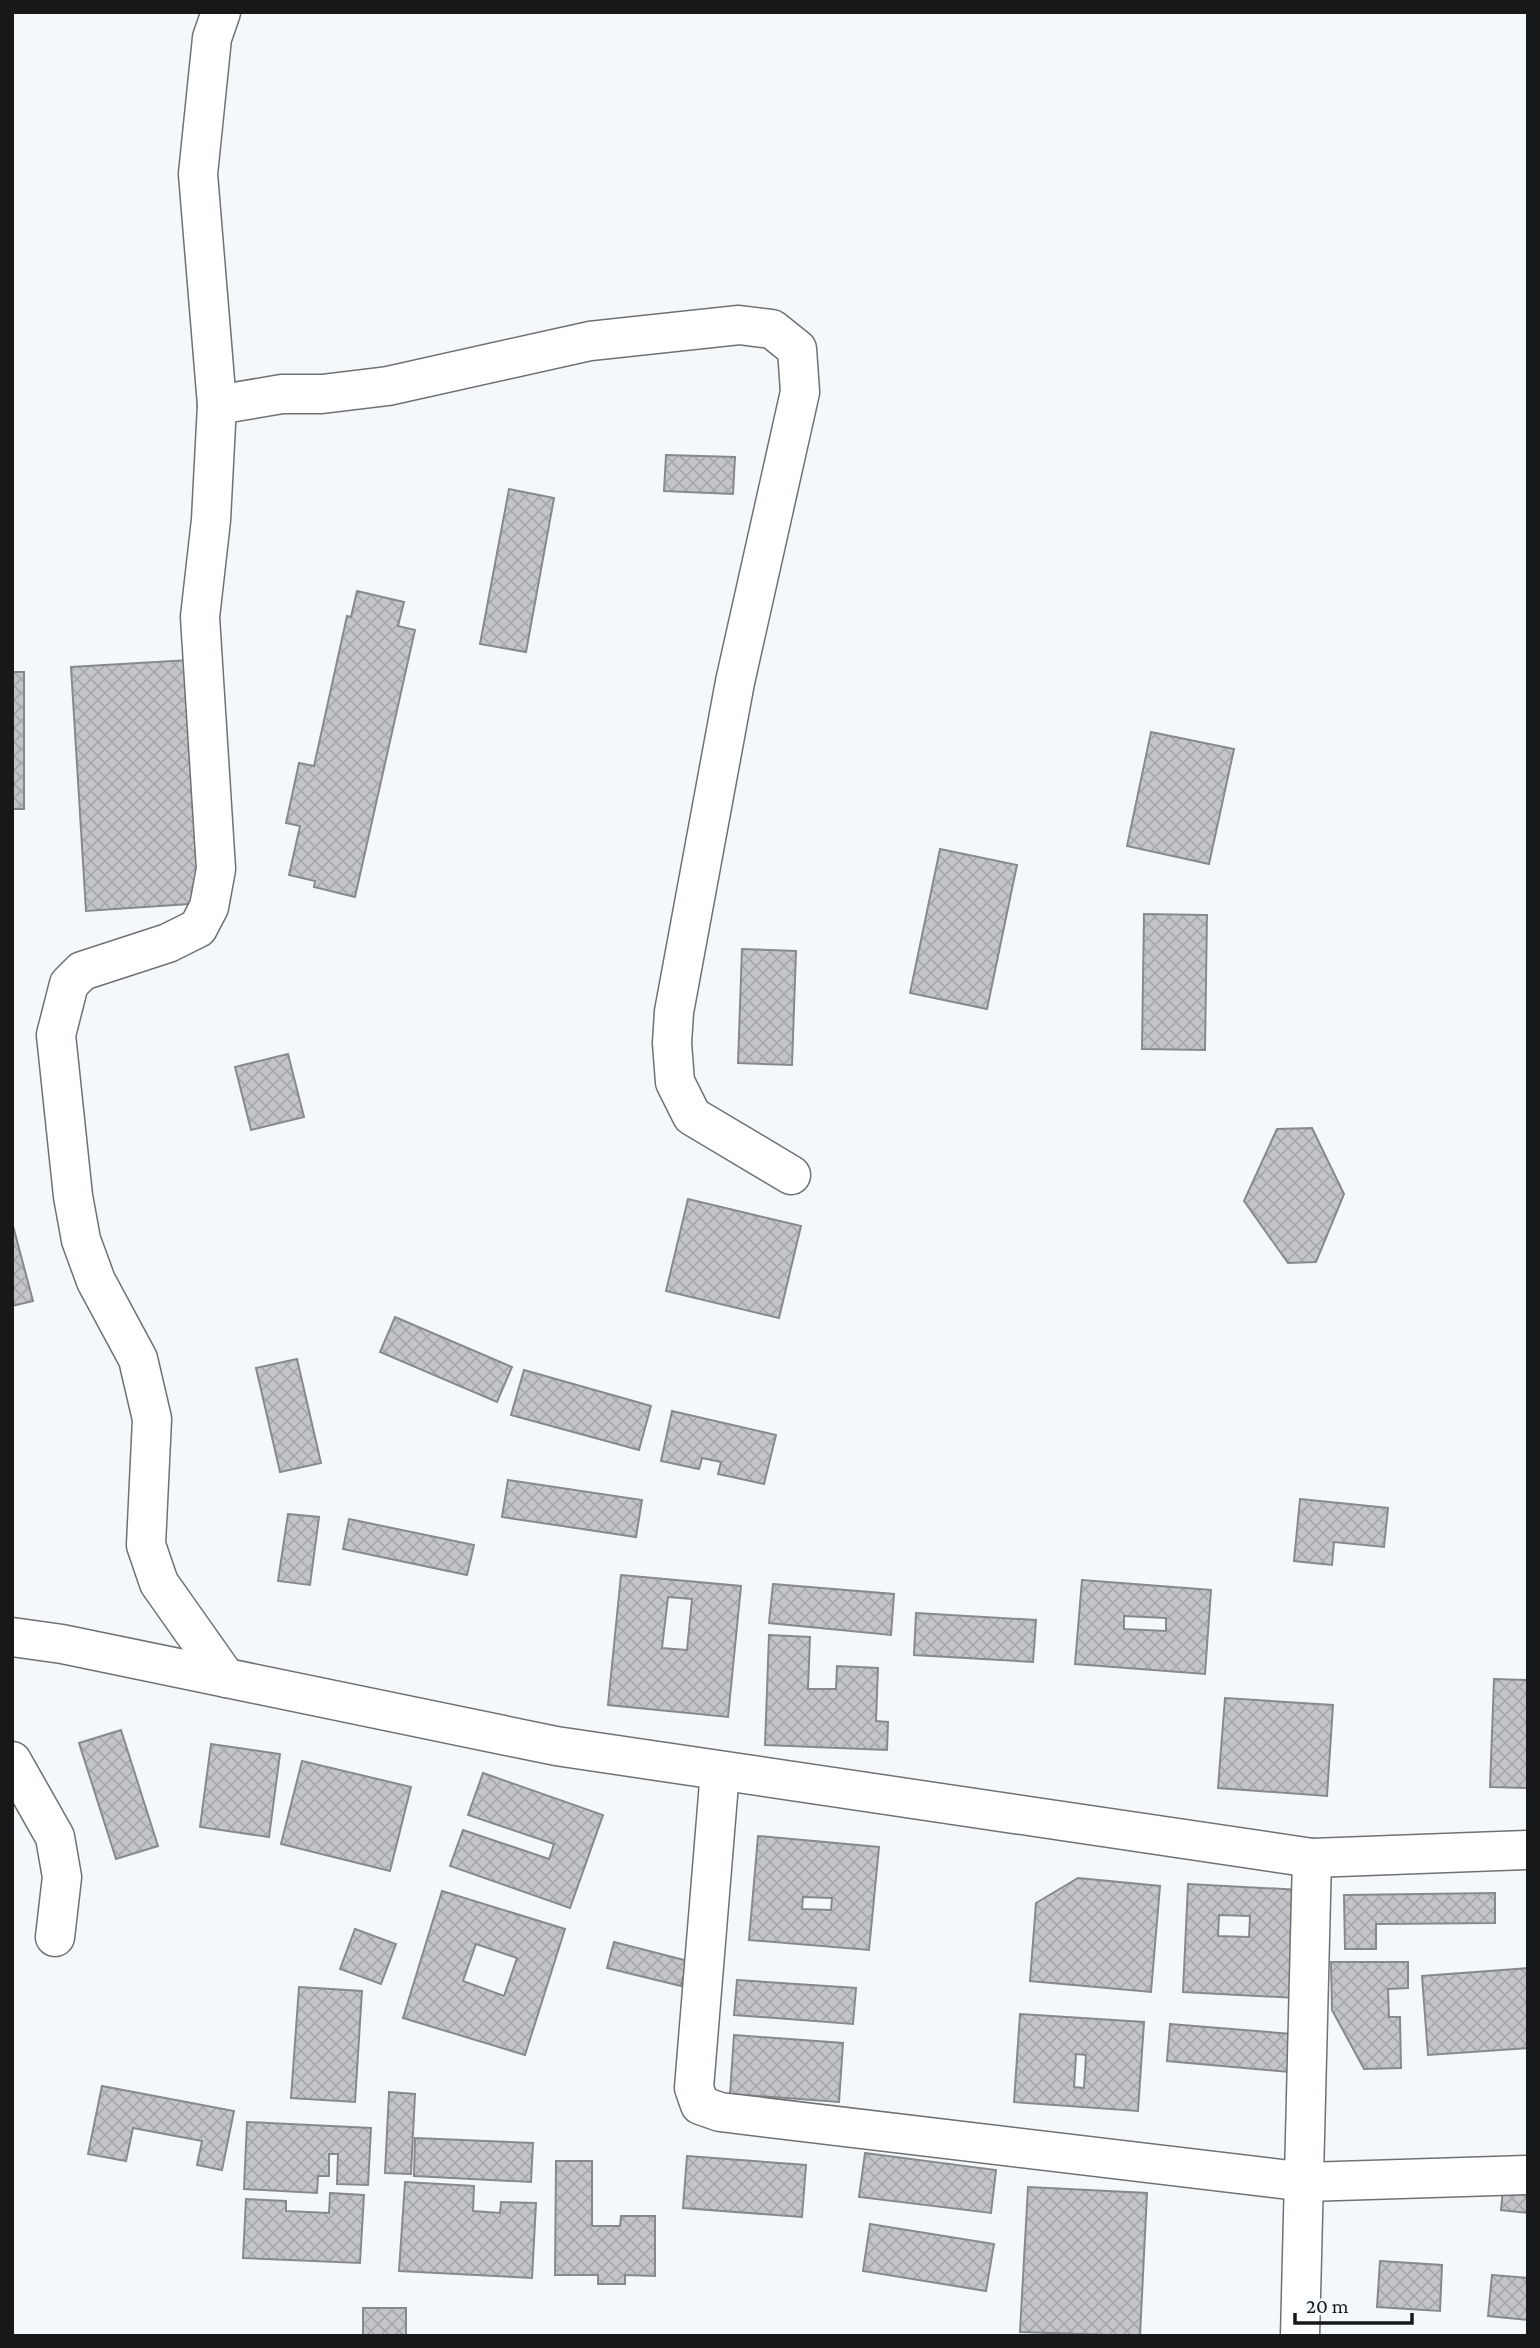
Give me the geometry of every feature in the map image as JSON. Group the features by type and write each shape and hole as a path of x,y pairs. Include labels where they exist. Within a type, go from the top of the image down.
{"street":[{"path":"220,12 212,38 198,174 217,405 211,520 200,617 216,869 209,907 198,928 168,943 82,971 69,984 56,1035 73,1196 81,1240 96,1281 138,1359 152,1419 146,1545 159,1583 226,1678"},
{"path":"217,405 282,394 322,394 388,386 590,341 739,325 772,328 797,349 800,392 735,682 674,1012 672,1043 675,1082 692,1115 791,1175"},
{"path":"12,1637 62,1644 556,1746 1312,1858 1528,1850"},
{"path":"12,1761 55,1837 62,1877 54,1937"},
{"path":"720,1771 694,2088 700,2105 720,2112 1306,2182 1528,2175"},
{"path":"1300,2336 1306,2182 1312,1858"}],"building":[{"path":"666,455 735,457 733,494 664,491"},
{"path":"509,489 554,498 526,652 480,644"},
{"path":"357,591 404,602 398,626 415,630 355,897 314,887 315,881 289,875 300,826 286,823 299,763 314,766 347,616 351,617"},
{"path":"189,660 204,903 86,911 71,667"},
{"path":"12,672 24,672 24,809 12,809"},
{"path":"1151,732 1234,749 1209,864 1127,846"},
{"path":"940,849 1017,865 987,1009 910,993"},
{"path":"1144,914 1207,915 1205,1050 1142,1049"},
{"path":"742,949 796,951 792,1065 738,1063"},
{"path":"288,1054 304,1117 251,1130 235,1067"},
{"path":"1312,1128 1344,1194 1316,1262 1288,1263 1244,1201 1277,1129"},
{"path":"688,1199 801,1226 779,1318 666,1291"},
{"path":"12,1222 33,1301 12,1306"},
{"path":"395,1317 512,1367 497,1402 380,1352"},
{"path":"297,1359 321,1463 280,1472 256,1368"},
{"path":"524,1370 651,1406 639,1450 511,1415"},
{"path":"672,1411 776,1435 764,1484 718,1474 721,1462 702,1458 699,1469 661,1461"},
{"path":"508,1480 642,1500 636,1537 502,1517"},
{"path":"1300,1499 1388,1508 1384,1547 1334,1542 1332,1565 1294,1561"},
{"path":"288,1514 319,1517 310,1585 278,1581"},
{"path":"349,1519 474,1545 467,1575 343,1549"},
{"path":"621,1575 741,1586 728,1717 608,1705","holes":["668,1597 692,1599 687,1650 662,1648"]},
{"path":"1082,1580 1211,1590 1205,1674 1075,1664","holes":["1124,1616 1166,1618 1166,1631 1124,1629"]},
{"path":"773,1584 894,1594 891,1635 769,1623"},
{"path":"916,1613 1036,1620 1033,1662 914,1655"},
{"path":"769,1635 810,1637 808,1689 836,1689 837,1666 878,1668 876,1721 888,1722 887,1750 765,1745"},
{"path":"1494,1679 1528,1680 1528,1788 1490,1787"},
{"path":"1225,1698 1333,1705 1327,1796 1218,1788"},
{"path":"121,1730 158,1846 116,1859 79,1743"},
{"path":"211,1744 280,1754 269,1837 200,1827"},
{"path":"302,1761 411,1787 390,1871 281,1844"},
{"path":"483,1773 603,1815 570,1908 450,1866 463,1830 549,1859 554,1844 468,1815"},
{"path":"758,1836 879,1847 869,1950 749,1940","holes":["803,1897 832,1898 831,1910 802,1909"]},
{"path":"1078,1878 1160,1886 1151,1992 1030,1981 1036,1903"},
{"path":"1188,1884 1301,1890 1296,1998 1183,1992","holes":["1219,1915 1250,1916 1249,1937 1218,1936"]},
{"path":"442,1891 565,1929 525,2055 403,2018","holes":["476,1944 517,1958 504,1996 463,1981"]},
{"path":"1495,1893 1495,1923 1376,1924 1376,1949 1345,1949 1344,1895"},
{"path":"355,1929 396,1944 381,1984 340,1969"},
{"path":"614,1942 688,1961 681,1986 607,1968"},
{"path":"1331,1962 1408,1962 1408,1988 1388,1989 1389,2017 1400,2017 1401,2068 1364,2069 1332,2010"},
{"path":"1528,1968 1528,2048 1428,2055 1422,1976"},
{"path":"737,1980 856,1988 853,2024 734,2015"},
{"path":"299,1987 362,1991 355,2102 291,2098"},
{"path":"1020,2014 1144,2022 1138,2111 1014,2102","holes":["1076,2054 1086,2055 1084,2088 1074,2087"]},
{"path":"1170,2024 1292,2034 1289,2072 1167,2061"},
{"path":"734,2035 843,2043 839,2102 730,2094"},
{"path":"102,2086 234,2111 222,2170 197,2165 202,2141 133,2128 126,2161 88,2154"},
{"path":"389,2092 415,2094 411,2174 385,2173"},
{"path":"247,2122 371,2128 368,2185 337,2184 338,2154 329,2154 329,2176 318,2176 317,2193 244,2189"},
{"path":"415,2138 533,2143 531,2182 414,2176"},
{"path":"865,2153 996,2170 991,2213 859,2197"},
{"path":"687,2156 806,2165 802,2217 683,2208"},
{"path":"556,2161 592,2161 592,2226 620,2226 621,2216 655,2216 655,2276 625,2275 625,2284 598,2284 598,2275 555,2275"},
{"path":"1504,2178 1528,2181 1528,2213 1501,2210"},
{"path":"405,2182 474,2186 473,2211 500,2213 501,2202 536,2203 532,2278 399,2271"},
{"path":"1028,2187 1147,2193 1140,2336 1020,2332"},
{"path":"330,2193 364,2195 360,2263 243,2258 246,2199 286,2201 286,2211 329,2213"},
{"path":"870,2224 994,2244 986,2291 863,2271"},
{"path":"1380,2261 1442,2265 1440,2311 1377,2307"},
{"path":"1492,2275 1528,2278 1528,2320 1488,2316"},
{"path":"363,2308 406,2308 406,2336 363,2336"}]}
